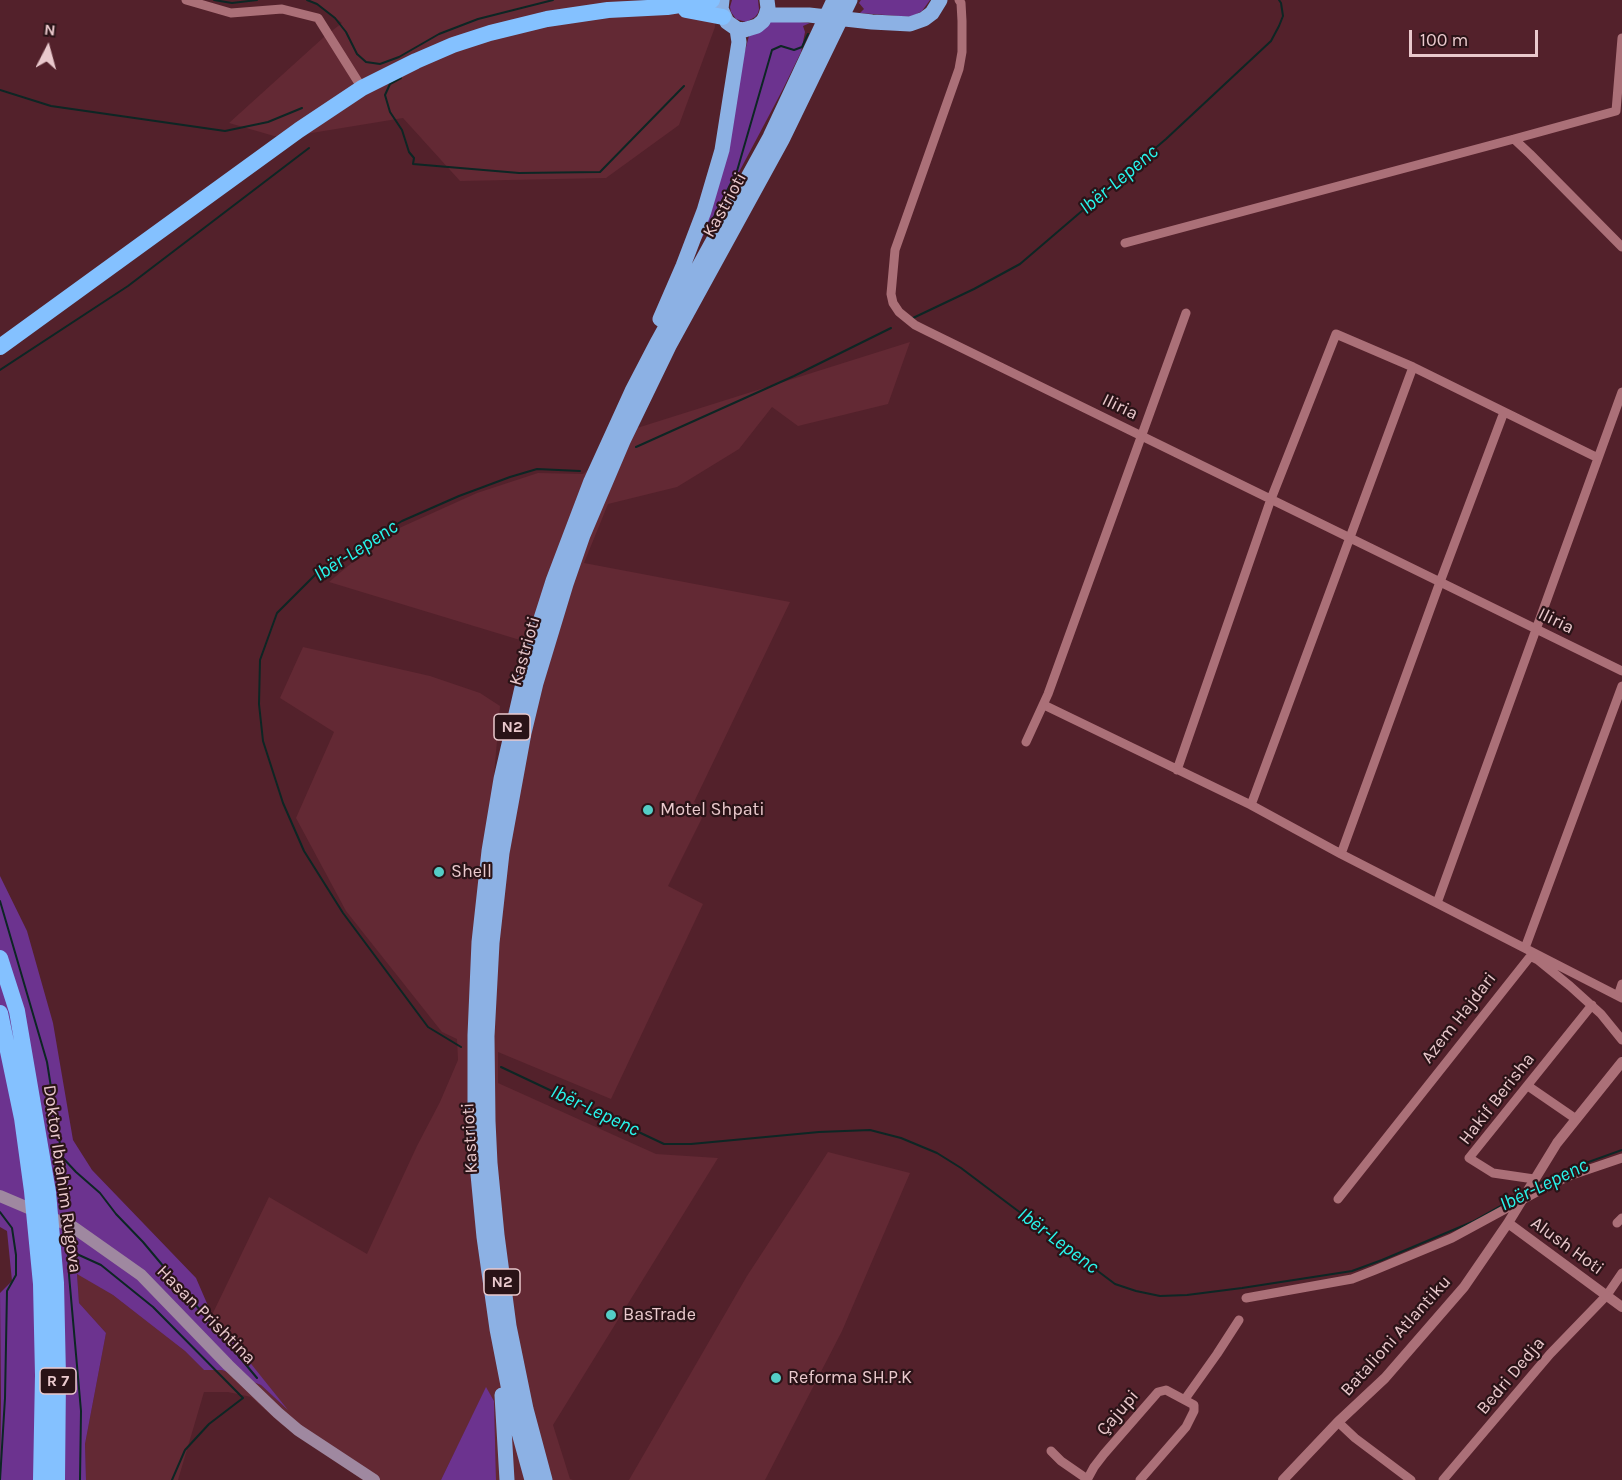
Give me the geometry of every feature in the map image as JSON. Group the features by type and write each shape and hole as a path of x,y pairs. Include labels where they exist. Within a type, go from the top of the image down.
{"highway":[{"path":"0,347 299,130 362,88 416,61 453,45 521,25 574,14 667,7 711,0"},
{"path":"667,7 707,13 723,8 731,26 737,29 751,29 758,26 767,5 778,5 809,15 910,24 932,13 940,0"},
{"name":"Kastrioti","path":"545,1480 524,1400 509,1326 497,1235 488,1121 487,1036 492,943 502,853 514,782 536,683 551,632 569,575 603,485 669,346 782,140 842,2"},
{"path":"632,391 704,212 727,125 739,42 737,29"},
{"name":"Kastrioti","path":"532,1480 513,1411 497,1329 484,1237 477,1164 474,1079 479,942 489,851 511,731 541,618 591,481 632,391 826,36"},
{"name":"Doktor Ibrahim Rugova","path":"0,958 17,1011 40,1192 58,1377 57,1480"},
{"name":"Doktor Ibrahim Rugova","path":"0,1013 40,1192"},
{"name":"Doktor Ibrahim Rugova","path":"41,1480 43,1375 49,1283"},
{"path":"497,1329 507,1480"}],"main road":[{"name":"Hasan Prishtina","path":"0,1196 73,1227 141,1275 278,1413 298,1430 374,1480"}],"street":[{"path":"186,0 231,13 282,9 318,18 362,88"},
{"name":"Iliria","path":"959,0 962,21 962,52 959,69 893,262 891,294 893,303 904,317 921,328 1622,671"},
{"path":"1125,243 1616,111 1622,38"},
{"path":"1514,140 1622,247"},
{"path":"1026,742 1044,705 1186,313"},
{"path":"1177,770 1271,499 1336,334 1413,367 1598,458"},
{"path":"1251,805 1413,367"},
{"path":"1437,903 1622,392"},
{"path":"1341,854 1504,412"},
{"path":"1525,948 1622,686"},
{"path":"1044,705 1251,805 1341,854 1620,997 1622,984"},
{"name":"Azem Hajdari","path":"1338,1199 1526,959 1532,957 1538,960 1592,1005 1622,1040"},
{"name":"Hakif Berisha","path":"1534,1179 1493,1173 1469,1158 1592,1005"},
{"name":"Batalioni Atlantiku","path":"1283,1480 1338,1422 1385,1378 1464,1287 1508,1223 1557,1143 1622,1062"},
{"path":"1528,1086 1576,1119"},
{"path":"1521,1200 1572,1175 1622,1158"},
{"name":"Batalioni Atlantiku","path":"1246,1298 1352,1279 1452,1238 1521,1200"},
{"name":"Alush Hoti","path":"1508,1223 1622,1307"},
{"name":"Alush Hoti","path":"1606,1295 1622,1273"},
{"name":"Bedri Dedja","path":"1443,1480 1550,1354 1606,1295"},
{"path":"1185,1399 1239,1320"},
{"path":"1140,1480 1192,1418 1195,1386"},
{"name":"Çajupi","path":"1087,1480 1104,1454 1158,1392 1166,1390 1194,1406"},
{"path":"1338,1422 1355,1438 1411,1480"},
{"path":"1051,1451 1087,1480"}],"shaded area":[{"path":"310,0 714,0 715,27 679,125 606,178 460,181 403,118 281,138 229,123 342,23"},
{"path":"732,0 758,0 758,13 746,22 736,19 731,12"},
{"path":"861,0 930,0 922,11 911,17 860,13 864,9 859,3"},
{"path":"771,21 810,23 803,26 805,32 801,52 783,89 720,208 688,261 749,36"},
{"path":"910,342 888,404 798,426 772,407 739,449 677,487 608,504 584,563 790,602 694,802 707,808 668,886 703,904 611,1099 498,1052 498,1083 656,1154 718,1158 553,1425 570,1479 573,1480 496,1480 494,1401 486,1388 441,1480 363,1480 281,1424 251,1397 228,1392 204,1392 178,1480 86,1480 85,1444 106,1333 79,1303 77,1273 113,1295 185,1351 204,1370 222,1370 261,1385 284,1406 212,1315 269,1197 367,1254 458,1060 457,1039 442,1032 346,911 296,818 334,732 280,698 303,647 430,676 480,693 500,706 493,787 528,644 329,582 386,534 477,493 538,473 583,474 637,428"},
{"path":"0,876 27,931 53,1023 73,1140 92,1170 196,1278 212,1315 288,1410 261,1385 222,1370 204,1370 185,1351 113,1295 77,1274 79,1303 106,1333 85,1444 86,1480 0,1480 0,1293 12,1281 7,1231 0,1227"},
{"path":"828,1152 910,1173 842,1331 765,1480 629,1480 747,1276"},
{"path":"486,1387 494,1401 496,1480 441,1480"}],"waterway":[{"path":"214,0 232,3 257,0"},
{"path":"307,0 317,4 335,18 346,32 357,54 366,62 380,64 399,57 439,34 478,19 553,0"},
{"name":"Ibër-Lepenc","path":"913,318 1020,264 1166,139 1271,41 1283,16 1279,0"},
{"path":"713,219 737,171 772,50 781,46 794,50 802,47 808,34"},
{"path":"401,78 390,84 385,95 390,112 402,130 409,152 414,158 413,164 519,173 600,172 684,86"},
{"path":"0,90 51,106 225,131 268,122 302,108"},
{"path":"0,370 128,286 309,148"},
{"name":"Ibër-Lepenc","path":"636,447 794,376 891,328"},
{"name":"Ibër-Lepenc","path":"461,1047 428,1027 343,913 304,851 283,803 263,741 259,704 260,660 277,613 317,573 402,521 459,496 537,469 580,471"},
{"path":"0,901 47,1062 62,1157 100,1193 257,1378"},
{"name":"Ibër-Lepenc","path":"501,1067 664,1144 691,1144 819,1132 870,1130 901,1138 937,1153 961,1168 1115,1284 1160,1296 1242,1288 1352,1271 1472,1222 1520,1195"},
{"name":"Ibër-Lepenc","path":"1538,1184 1569,1169 1622,1150"},
{"path":"0,1212 12,1228 16,1255 16,1275 7,1291 5,1398 0,1480"},
{"path":"80,1480 81,1411 68,1250 101,1265 153,1307 243,1398 209,1424 185,1450 172,1480"}],"place":[{"name":"Motel Shpati","path":"648,810"},
{"name":"Shell","path":"439,872"},
{"name":"BasTrade","path":"611,1315"},
{"name":"Reforma SH.P.K","path":"776,1378"}]}
